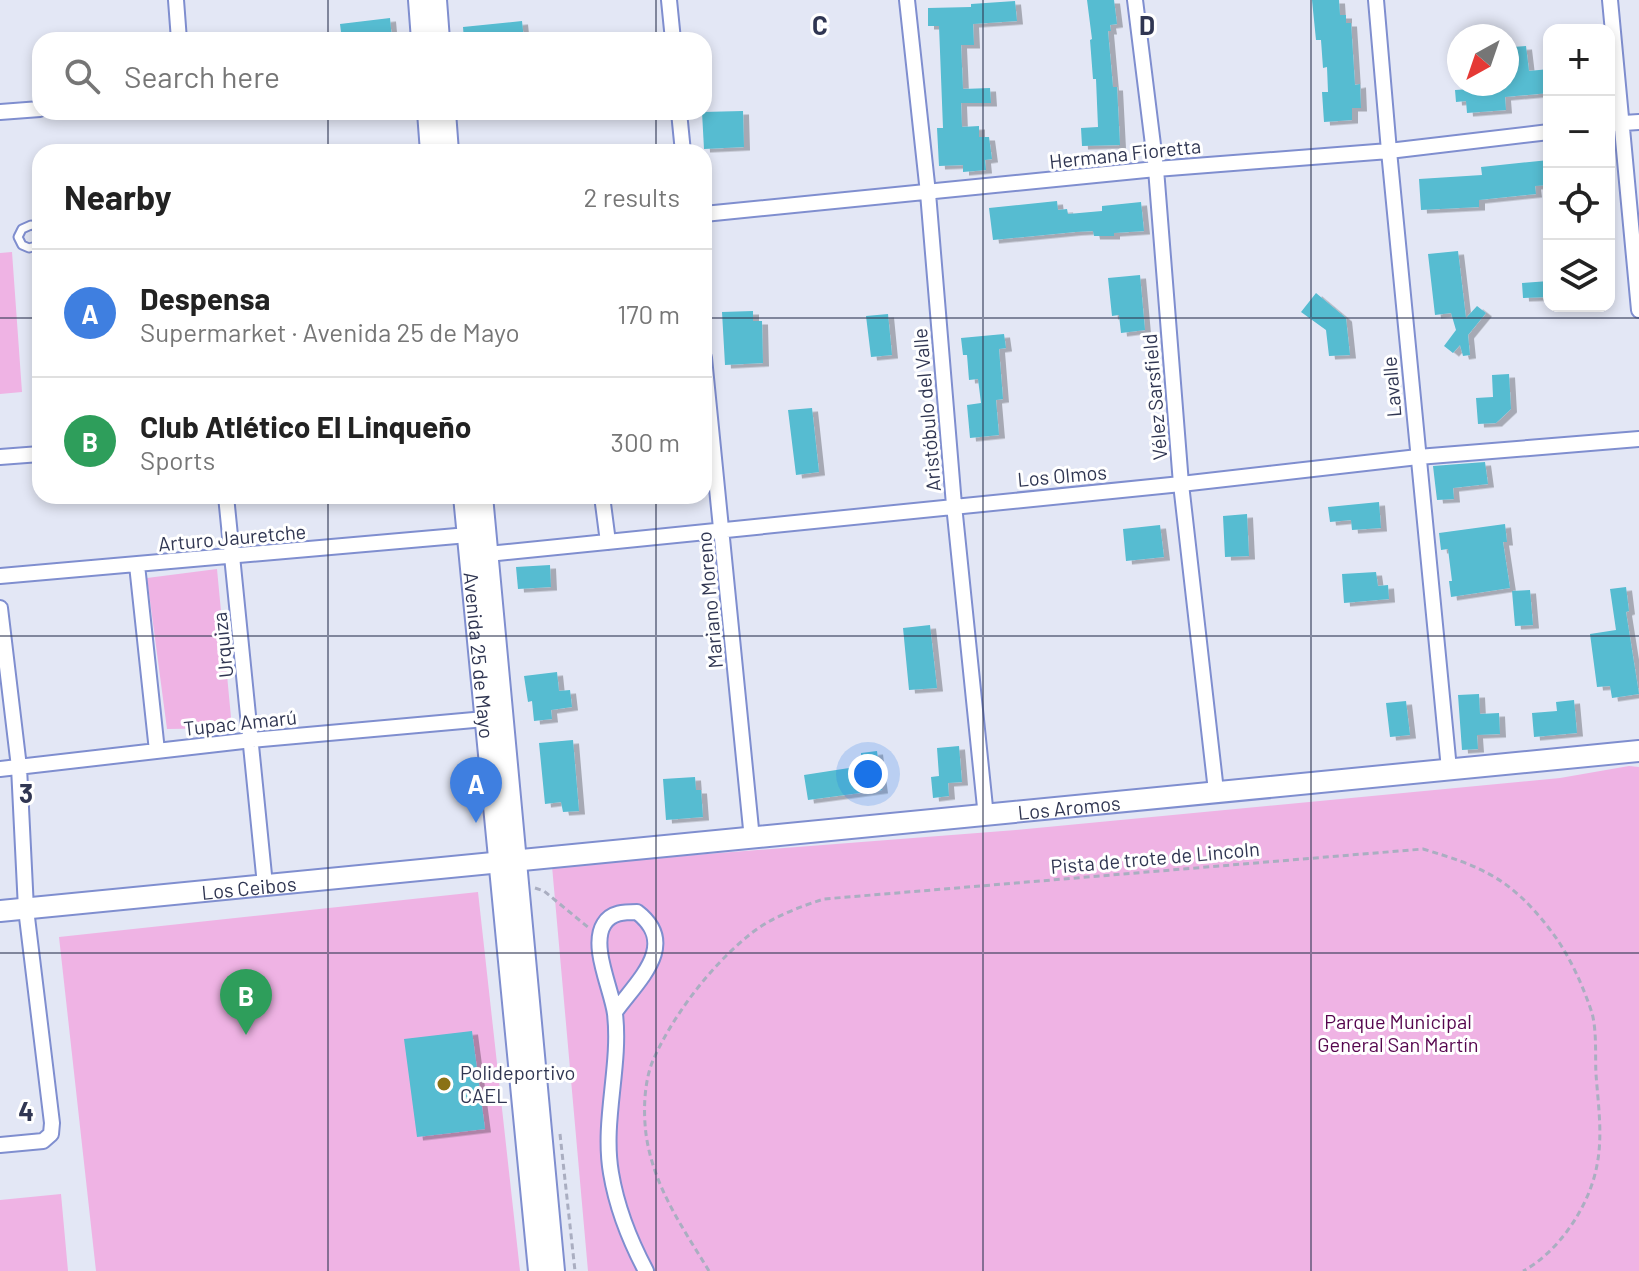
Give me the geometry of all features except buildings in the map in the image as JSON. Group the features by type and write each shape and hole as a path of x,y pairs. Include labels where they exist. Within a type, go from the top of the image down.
{"main road":[{"path":"419,0 421,32"},
{"path":"436,0 438,32"},
{"path":"429,120 430,144"},
{"path":"446,120 447,144"},
{"name":"Avenida 25 de Mayo","path":"466,504 478,545 509,862"},
{"name":"Avenida 25 de Mayo","path":"481,504 478,545 485,719 509,862"},
{"name":"Los Aromos","path":"509,862 1639,751"},
{"path":"509,862 520,888 554,1271"},
{"path":"509,862 539,1271"},
{"name":"Los Ceibos","path":"0,911 509,862"}],"street":[{"path":"176,0 178,32"},
{"path":"669,0 672,32"},
{"name":"Aristóbulo del Valle","path":"907,0 986,817"},
{"name":"Vélez Sarsfield","path":"1135,0 1156,169 1181,484 1216,791"},
{"name":"Lavalle","path":"1376,0 1449,769"},
{"path":"1610,0 1614,96"},
{"path":"0,112 32,110"},
{"path":"680,120 682,144"},
{"path":"1639,122 1615,124 1639,310"},
{"name":"Hermana Fioretta","path":"712,213 1156,169 1389,151 1543,133"},
{"name":"Mariano Moreno","path":"712,431 752,839"},
{"name":"Los Olmos","path":"478,545 608,542 1418,457 1639,439"},
{"path":"0,457 32,455"},
{"name":"Urquiza","path":"227,504 265,885"},
{"path":"603,504 608,542"},
{"name":"Arturo Jauretche","path":"0,576 233,558 478,545"},
{"path":"137,565 157,751"},
{"path":"0,608 19,767 26,909 52,1123 51,1134 43,1141 0,1145"},
{"name":"Tupac Amarú","path":"0,769 252,740 485,719"},
{"path":"615,1012 655,957 657,940 648,921 637,912 615,914 604,924 600,939 605,976 615,1012 610,1168 617,1207 630,1242 646,1271"}],"lane":[{"path":"32,225 22,229 18,237 22,245 32,247"}],"path":[{"name":"Pista de trote de Lincoln","path":"709,1271 667,1205 646,1134 645,1096 654,1058 676,1019 710,975 749,935 797,908 824,899 1423,849 1470,863 1509,885 1548,926 1570,959 1593,1016 1599,1127 1597,1165 1587,1198 1563,1236 1535,1265 1523,1271"},
{"path":"520,888 544,891 600,939"}],"green space":[{"path":"12,252 22,392 0,394 0,253"},
{"path":"217,569 232,728 167,729 147,578"},
{"name":"Parque Municipal General San Martín","path":"1639,767 1639,1271 588,1271 552,866 1016,830 1560,778"},
{"path":"478,892 520,1271 96,1271 59,937"},
{"path":"61,1194 68,1271 0,1271 0,1200"}],"place":[{"name":"Despensa","path":"476,823"},
{"name":"Club Atlético El Linqueño","path":"246,1035"},
{"name":"Polideportivo CAEL","path":"444,1084"}]}
